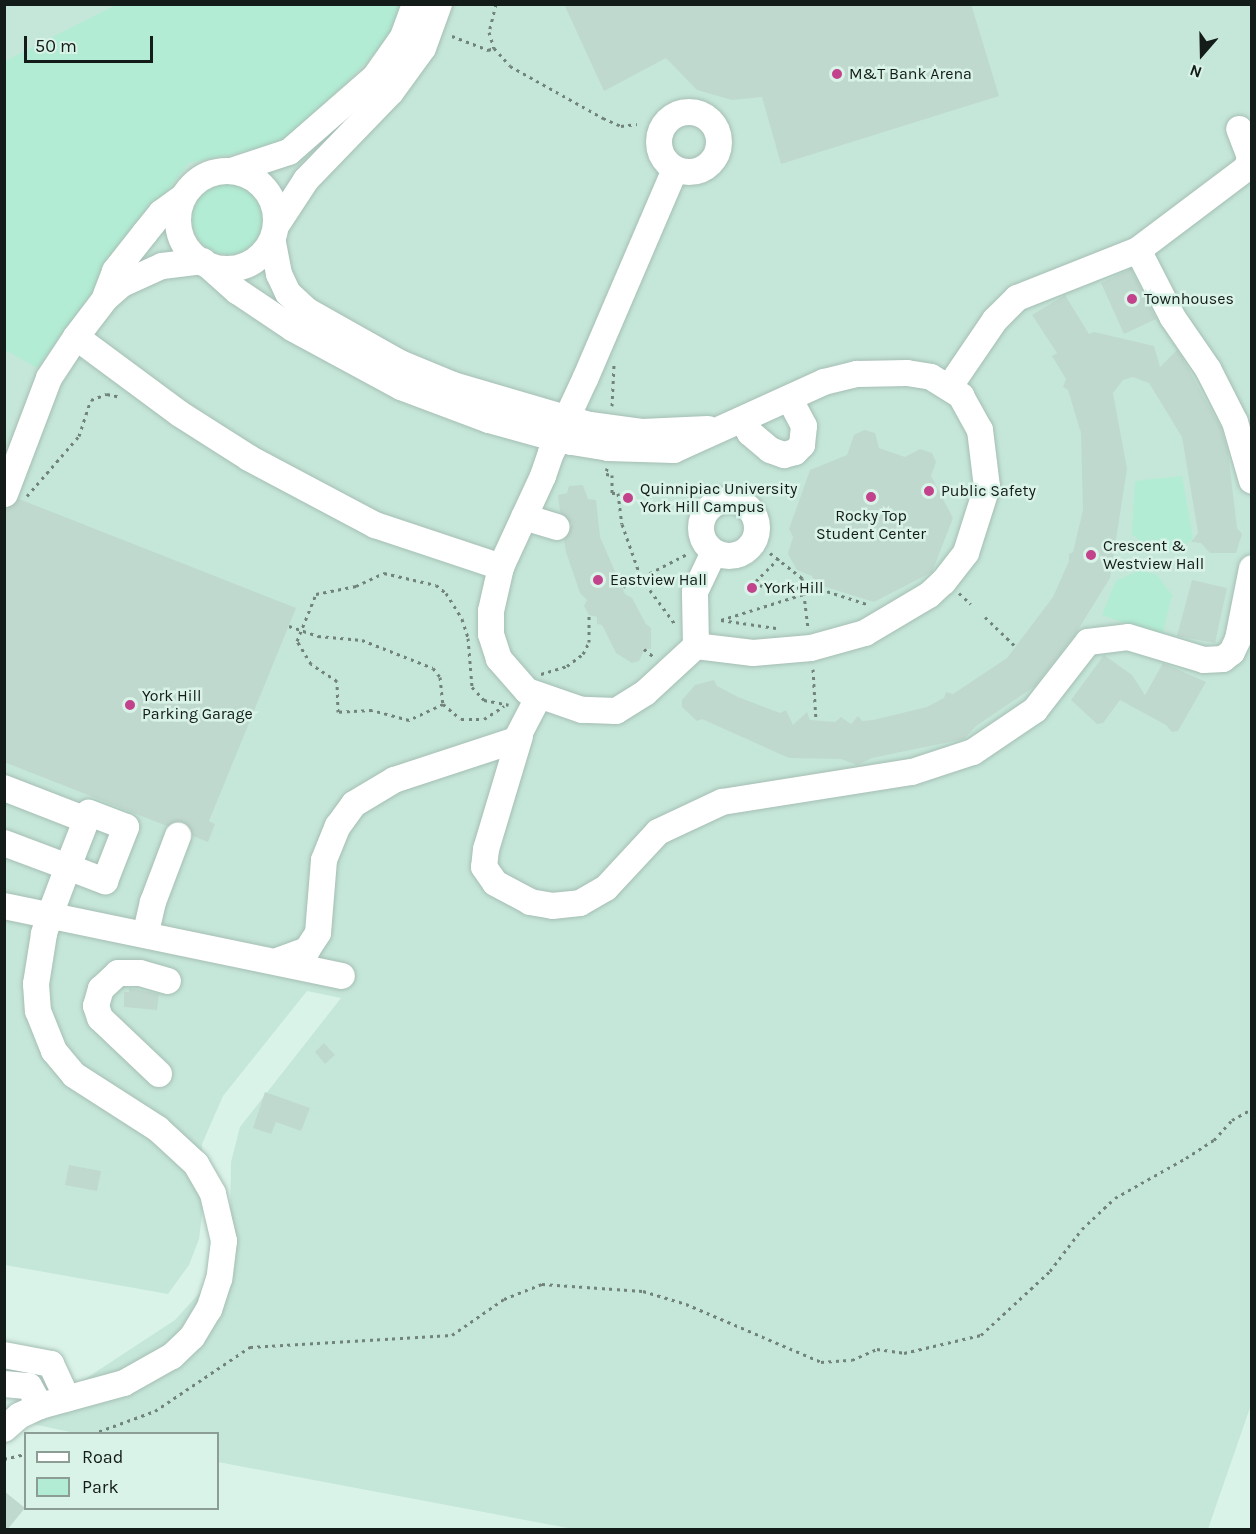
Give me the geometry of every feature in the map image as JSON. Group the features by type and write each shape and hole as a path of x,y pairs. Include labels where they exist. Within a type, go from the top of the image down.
{"street":[{"path":"105,299 115,271 161,213 182,198 200,178 214,170 234,170 289,152 375,77 403,37 415,4"},
{"path":"6,492 49,378 105,299 141,272 162,266 247,265 275,233 306,180 391,92 423,48 439,4"},
{"path":"950,386 995,320 1017,298 1138,250 1247,168 1250,158 1239,129"},
{"path":"675,169 501,567 490,611 495,648 507,672 530,694 582,710 616,711 645,693 689,639 695,592 714,552"},
{"path":"234,170 262,188 275,233 279,274 288,293 306,310 356,340 453,385 608,448 674,450 717,429 790,400 824,382 876,372 931,377 950,386 966,403 980,430 987,487 966,553 944,582 929,595 865,633 810,648 753,653 689,639"},
{"path":"182,198 178,225 183,239 206,264 237,291 336,355 463,412 562,430"},
{"path":"1138,250 1173,318 1208,369 1235,422 1251,481"},
{"path":"76,337 180,414 249,458 375,525 501,567"},
{"path":"742,420 750,433 770,450 784,455 795,452 802,445 804,426 790,400"},
{"path":"524,517 557,528"},
{"path":"530,694 520,736 486,849 484,867 495,883 530,902 552,906 580,903 606,888 658,832 713,806 912,772 973,752 1035,710 1088,642 1128,637 1204,660 1223,659 1232,652 1238,639 1251,568"},
{"path":"280,960 307,950 318,933 324,860 338,826 354,804 394,780 500,747 520,736"},
{"path":"4,788 86,820"},
{"path":"4,843 68,867 105,881 126,827 89,813 68,867 50,915 36,994 38,1011 54,1051 92,1089 158,1129 187,1154 213,1194 224,1241 217,1289 192,1337 172,1356 139,1377 40,1406 19,1416 4,1429"},
{"path":"146,932 153,902 178,836"},
{"path":"4,906 146,932 280,960 342,976"},
{"path":"159,1074 100,1018 96,1006 101,989 118,973 140,973 168,981"},
{"path":"4,1355 51,1364 67,1398"},
{"path":"4,1384 29,1386 40,1406"}],"path":[{"path":"496,4 489,32 494,48 510,66 547,90 621,126 637,124"},
{"path":"452,36 488,50 494,48"},
{"path":"611,414 614,360"},
{"path":"6,492 31,495 79,436 92,400 107,394 130,399"},
{"path":"607,464 606,474 612,475 612,493 618,493 622,524 641,578 689,639"},
{"path":"623,587 688,553"},
{"path":"770,553 802,578 808,627"},
{"path":"778,558 752,585 803,588"},
{"path":"443,704 409,720 372,710 338,712 338,684 307,660 297,641 313,598 322,590 350,587 389,573 436,585 446,593 462,618 468,638 472,687 484,700 504,706"},
{"path":"788,630 721,620 804,596 820,589 872,606 882,601"},
{"path":"289,626 318,636 362,640 433,668 440,677 443,704 454,716 468,721 490,717 504,706 530,694 583,654 589,642 589,615"},
{"path":"985,617 1015,646"},
{"path":"798,631 809,633"},
{"path":"644,649 658,660"},
{"path":"812,659 816,721"},
{"path":"98,1432 155,1412 250,1347 452,1335 504,1299 542,1284 643,1291 686,1304 821,1362 852,1360 877,1349 904,1353 981,1335 1050,1271 1082,1229 1115,1198 1214,1140 1232,1120 1251,1109"},
{"path":"4,1459 24,1454"}],"shaded area":[{"name":"Quinnipiac University York Hill Campus","path":"4,5 1251,5 1252,1402 1208,1529 573,1529 219,1462 219,1432 70,1432 33,1424 79,1383 175,1320 213,1278 230,1233 231,1162 240,1127 341,998 307,991 223,1096 202,1144 203,1207 199,1239 189,1265 168,1294 5,1265"}],"green space":[{"path":"116,5 403,5 394,34 291,138 266,147 188,163 37,368 5,350 5,61"},
{"path":"229,181 243,184 255,192 263,204 266,218 263,232 255,244 243,252 229,255 215,252 203,244 195,232 192,218 195,204 203,192 215,184"},
{"path":"1182,476 1193,539 1176,551 1155,553 1132,534 1135,481"},
{"path":"1140,570 1157,575 1172,595 1162,636 1102,615 1116,581"}],"building":[{"name":"M&T Bank Arena","path":"564,4 971,4 999,96 781,164 762,97 732,100 697,90 666,58 604,91"},
{"name":"Townhouses","path":"1131,269 1156,319 1124,334 1101,283"},
{"name":"Crescent & Westview Hall","path":"1065,295 1089,334 1094,332 1154,346 1160,367 1177,350 1182,357 1221,428 1228,452 1237,528 1242,534 1236,553 1210,553 1201,543 1191,542 1198,533 1182,437 1149,383 1133,377 1123,380 1113,393 1127,469 1110,578 1076,633 1035,686 976,726 964,739 872,758 857,765 841,759 789,758 702,719 697,721 682,707 682,700 695,685 714,680 717,686 738,697 780,713 786,710 793,725 807,712 810,720 835,722 841,717 851,724 858,716 862,721 873,720 927,707 944,698 946,692 953,694 1007,658 1053,597 1069,561 1069,554 1073,552 1083,510 1081,433 1068,390 1063,387 1066,379 1052,356 1057,353 1032,315"},
{"name":"Rocky Top Student Center","path":"864,430 875,433 879,448 905,457 920,449 932,453 936,462 931,476 953,518 932,572 874,602 816,584 812,576 797,570 788,554 793,537 789,529 810,470 847,455 854,435"},
{"name":"Eastview Hall","path":"583,485 588,499 596,500 600,537 625,594 632,598 646,624 651,628 651,649 645,649 639,661 632,663 616,653 602,625 597,624 597,617 589,615 584,606 587,600 580,593 566,552 564,540 572,524 560,512 558,495 567,493 569,486"},
{"name":"York Hill Parking Garage","path":"19,499 296,608 209,821 215,824 208,842 193,836 184,822 167,826 4,762 4,509"},
{"path":"1192,580 1227,588 1215,643 1177,636"},
{"path":"1104,655 1132,675 1145,695 1163,663 1206,682 1178,731 1172,732 1166,725 1120,700 1103,723 1097,724 1071,700"},
{"path":"129,988 159,994 157,1010 124,1007 124,992 129,992"},
{"path":"324,1043 335,1055 325,1064 315,1052"},
{"path":"265,1092 310,1108 301,1131 276,1122 271,1134 253,1128"},
{"path":"69,1165 101,1171 97,1191 65,1185"},
{"path":"4,1491 24,1509 7,1530 4,1530"}],"place":[{"name":"M&T Bank Arena","path":"837,74"},
{"name":"Townhouses","path":"1132,299"},
{"name":"Public Safety","path":"929,491"},
{"name":"Rocky Top Student Center","path":"871,497"},
{"name":"Quinnipiac University York Hill Campus","path":"628,498"},
{"name":"Crescent & Westview Hall","path":"1091,555"},
{"name":"Eastview Hall","path":"598,580"},
{"name":"York Hill","path":"752,588"},
{"name":"York Hill Parking Garage","path":"130,705"}]}
